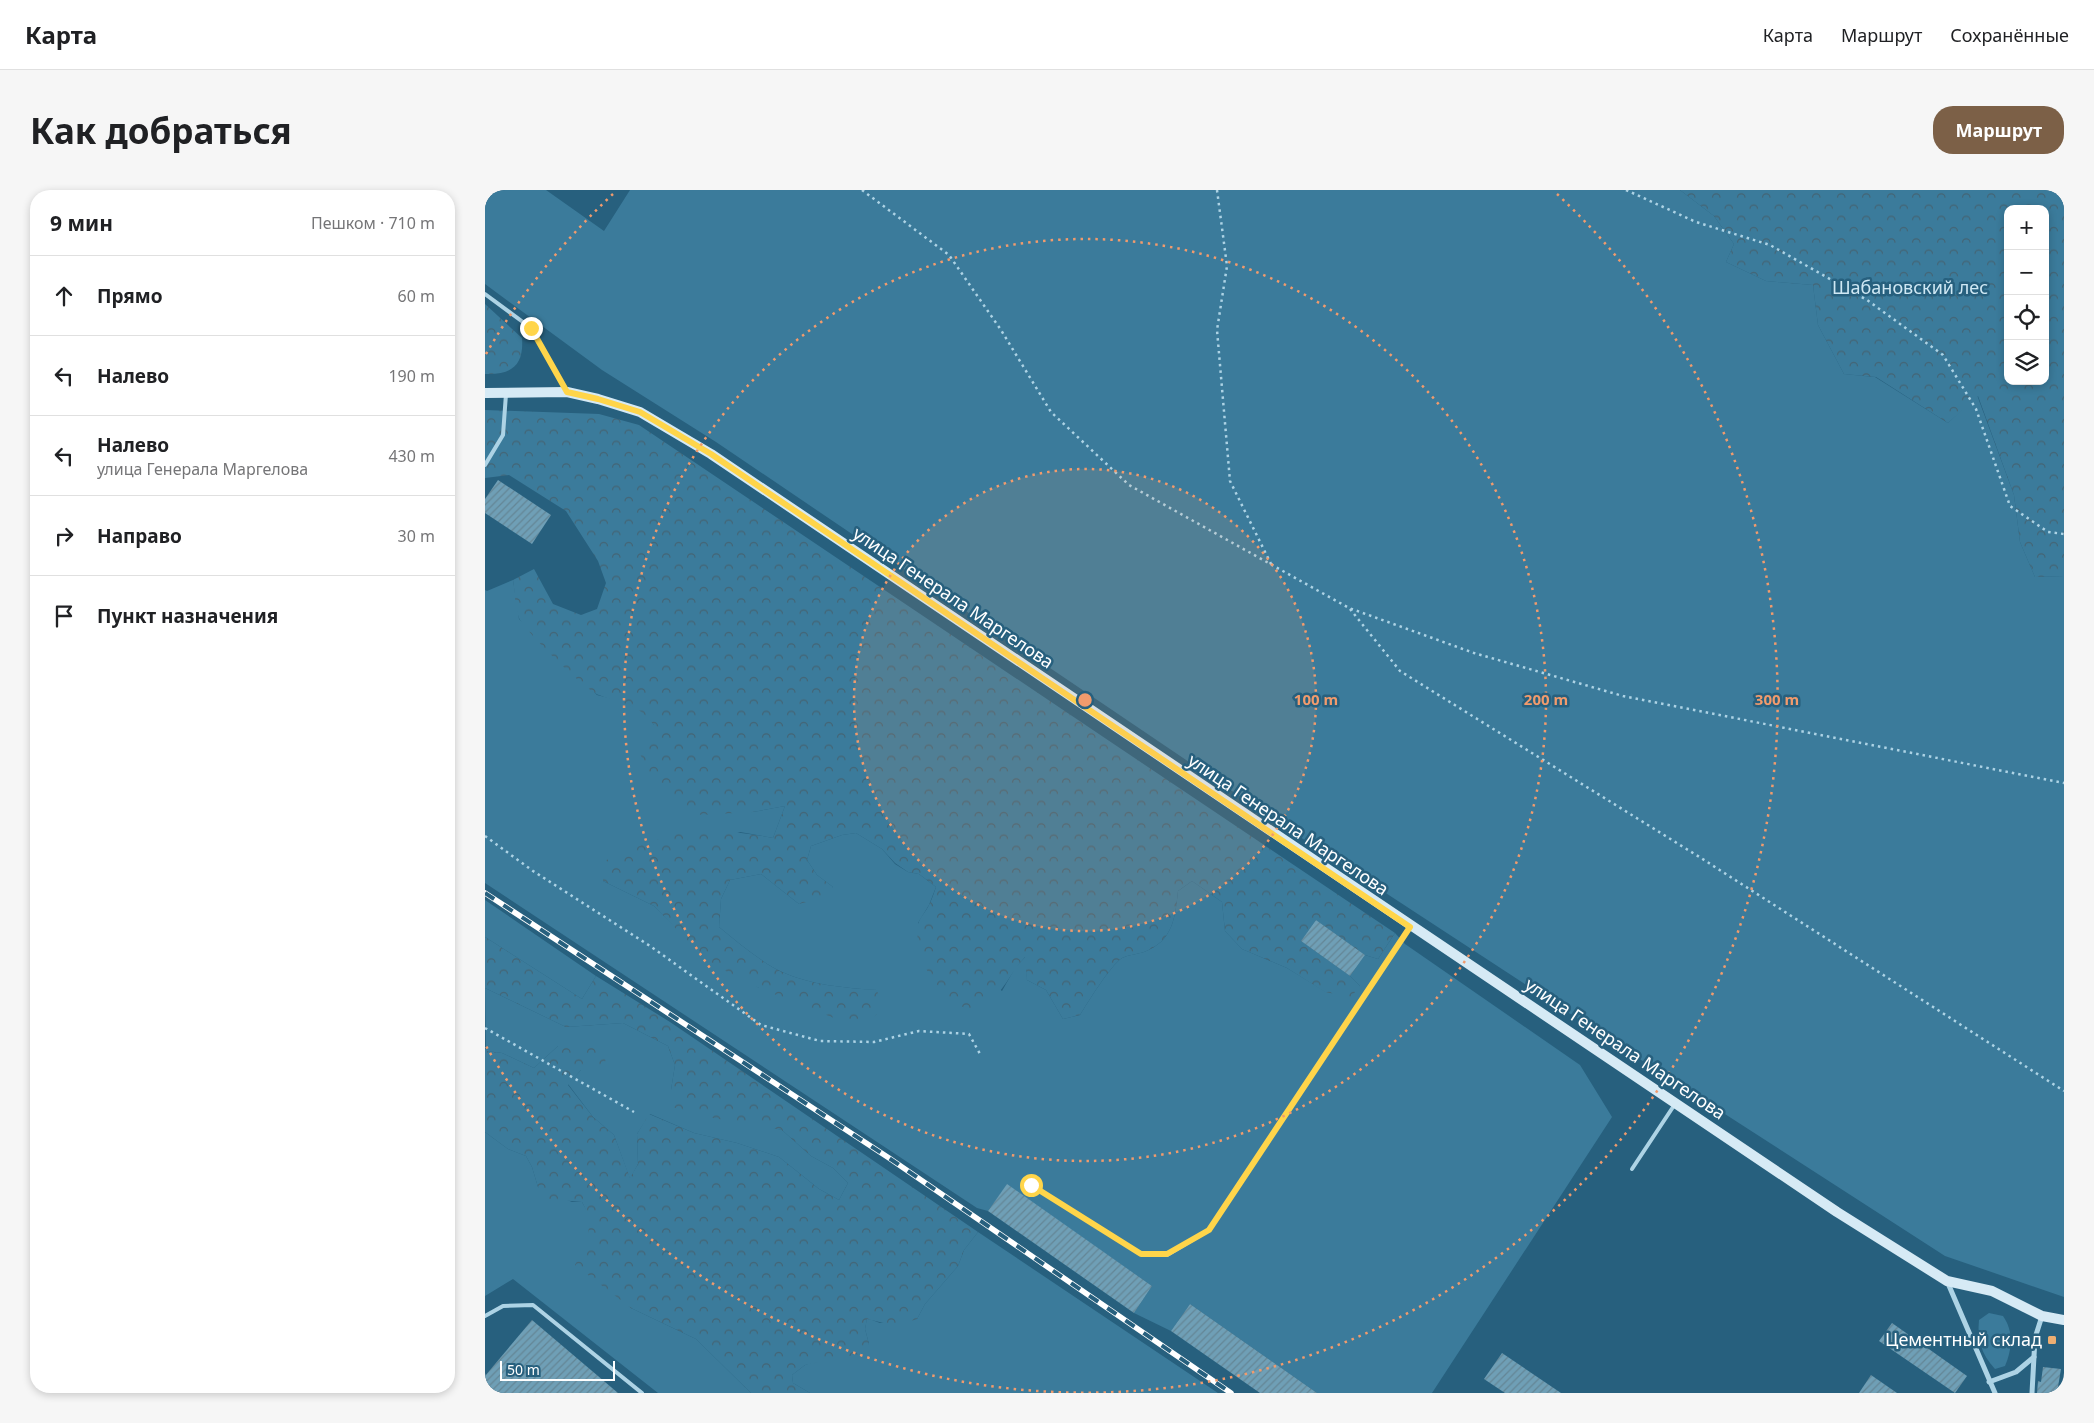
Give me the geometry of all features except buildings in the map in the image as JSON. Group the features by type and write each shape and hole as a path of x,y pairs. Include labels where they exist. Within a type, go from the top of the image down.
{"main road":[{"name":"улица Генерала Маргелова","path":"485,393 567,392 640,412 711,454 1410,927 1676,1102 1837,1212 1947,1281 1992,1291 2042,1316 2064,1320"}],"street":[{"path":"1947,1281 1995,1393"},
{"path":"2031,1393 2035,1338 2042,1316"},
{"path":"1989,1382 2016,1372 2034,1356"}],"lane":[{"path":"485,294 531,328 567,392"},
{"path":"485,465 503,436 506,394"},
{"path":"1031,1185 1141,1254 1167,1254 1209,1230 1410,927"},
{"path":"1632,1169 1676,1102"},
{"path":"485,1316 503,1306 533,1305 642,1393"}],"path":[{"path":"862,190 949,255 1001,330 1051,412 1129,485 1349,608 1475,653 1623,696 2063,782"},
{"path":"1217,190 1227,266 1217,330 1230,482 1273,567"},
{"path":"1626,190 1696,222 1770,245 1867,300 1943,355 1976,409 2010,506 2049,532 2064,534"},
{"path":"1349,608 1400,671 1701,858 2064,1091"},
{"path":"485,836 533,871 650,946 761,1025 820,1041 874,1042 919,1031 969,1034 980,1054"},
{"path":"485,1028 634,1112"}],"green space":[{"path":"485,190 546,190 604,231 630,190 1680,190 1714,216 1734,244 1726,262 1766,281 1813,285 1818,325 1844,374 1875,377 1948,423 1977,395 2014,495 2020,542 2035,577 2064,576 2064,1297 1945,1256 1294,833 716,442 602,370 485,284"},
{"name":"Шабановский лес","path":"1680,190 2064,190 2064,576 2035,577 2020,542 2014,495 1978,396 1948,423 1876,377 1844,374 1818,325 1813,285 1766,281 1726,262 1734,244 1714,216"},
{"path":"485,304 522,338 521,355 518,362 502,373 485,374"},
{"path":"485,410 599,414 639,425 1395,933 1378,959 1365,955 1316,920 1301,941 1350,976 1360,986 1351,997 1325,992 1287,968 1242,949 1225,931 1222,902 1192,881 1178,891 1174,919 1167,935 1154,947 1144,952 1124,957 1117,962 1099,985 1080,1015 1063,1019 1046,990 1027,980 1025,957 997,994 990,1000 968,1010 947,995 938,985 930,975 919,952 917,939 918,925 936,887 919,874 908,872 895,863 882,849 856,833 842,835 811,846 807,860 817,875 833,887 821,898 799,904 761,874 730,880 721,899 719,927 757,957 782,972 816,983 877,990 882,1010 870,1020 834,1018 759,988 708,962 654,906 603,881 604,861 658,839 689,832 725,831 773,838 785,806 753,812 701,815 658,791 640,754 654,725 635,708 592,691 556,660 523,625 518,614 513,580 534,569 553,604 581,615 597,609 606,583 598,561 566,511 509,475 485,478"},
{"path":"513,580 519,619 597,695 621,701 644,711 654,725 753,812 785,806 773,838 740,832 603,881 654,906 672,924 759,988 877,990 816,983 782,972 757,957 719,927 721,899 730,880 761,874 799,904 833,887 817,875 807,860 811,846 842,835 856,833 882,849 895,864 908,872 919,874 936,887 929,905 918,923 1002,991 1015,968 1026,956 1027,980 1046,990 1063,1019 1080,1015 1106,976 1122,958 1144,952 1161,942 1171,928 1174,919 1178,891 1192,881 1222,902 1225,931 1242,949 1287,968 1326,992 1360,986 1350,976 1365,955 1378,959 1395,933 1405,944 1580,1065 1612,1117 1432,1393 1317,1393 1190,1304 1171,1331 1134,1313 1152,1286 1007,1185 988,1211 977,1208 485,883 485,590 487,591"},
{"path":"485,900 596,976 582,999 485,937"},
{"path":"485,937 582,999 596,976 670,1022 978,1232 964,1250 958,1266 925,1304 917,1319 896,1326 867,1319 865,1329 869,1344 859,1354 805,1365 792,1375 793,1383 810,1393 751,1393 696,1339 631,1308 575,1265 586,1241 589,1227 582,1202 549,1199 538,1187 532,1167 526,1156 508,1149 485,1132 485,1048 487,1051 502,1053 534,1068 558,1046 582,1042 606,1042 605,1070 581,1070 568,1085 593,1117 614,1135 630,1178 638,1164 637,1134 649,1114 694,1133 737,1143 779,1157 819,1189 839,1200 848,1183 833,1168 811,1156 782,1130 713,1118 672,1107 671,1090 675,1065 668,1046 623,1023 566,1027 485,988"},
{"path":"485,988 566,1027 623,1023 668,1046 675,1065 671,1090 757,1124 782,1130 811,1156 833,1168 848,1183 839,1200 819,1189 779,1157 737,1143 694,1133 650,1114 637,1134 638,1164 630,1179 614,1135 593,1117 568,1084 581,1070 558,1046 534,1068 502,1053 486,1051"},
{"path":"485,1132 508,1149 526,1156 532,1167 538,1187 572,1202 582,1202 589,1215 591,1227 631,1308 696,1339 751,1393 658,1393 513,1279 485,1296"},
{"path":"978,1232 1218,1393 810,1393 793,1383 792,1375 805,1365 869,1344 865,1329 867,1318 880,1323 917,1319 925,1304 958,1266 964,1250"},
{"path":"1989,1313 2003,1316 2009,1328 2011,1341 2005,1366 1995,1369 1983,1352 1979,1334 1979,1320"}],"railway":[{"path":"485,893 889,1158 1231,1393"}],"place":[{"name":"Цементный склад","path":"2052,1340"}],"route":[{"path":"531,328 567,392 640,412 711,454 1410,927 1209,1230 1167,1254 1141,1254 1031,1185"}]}
